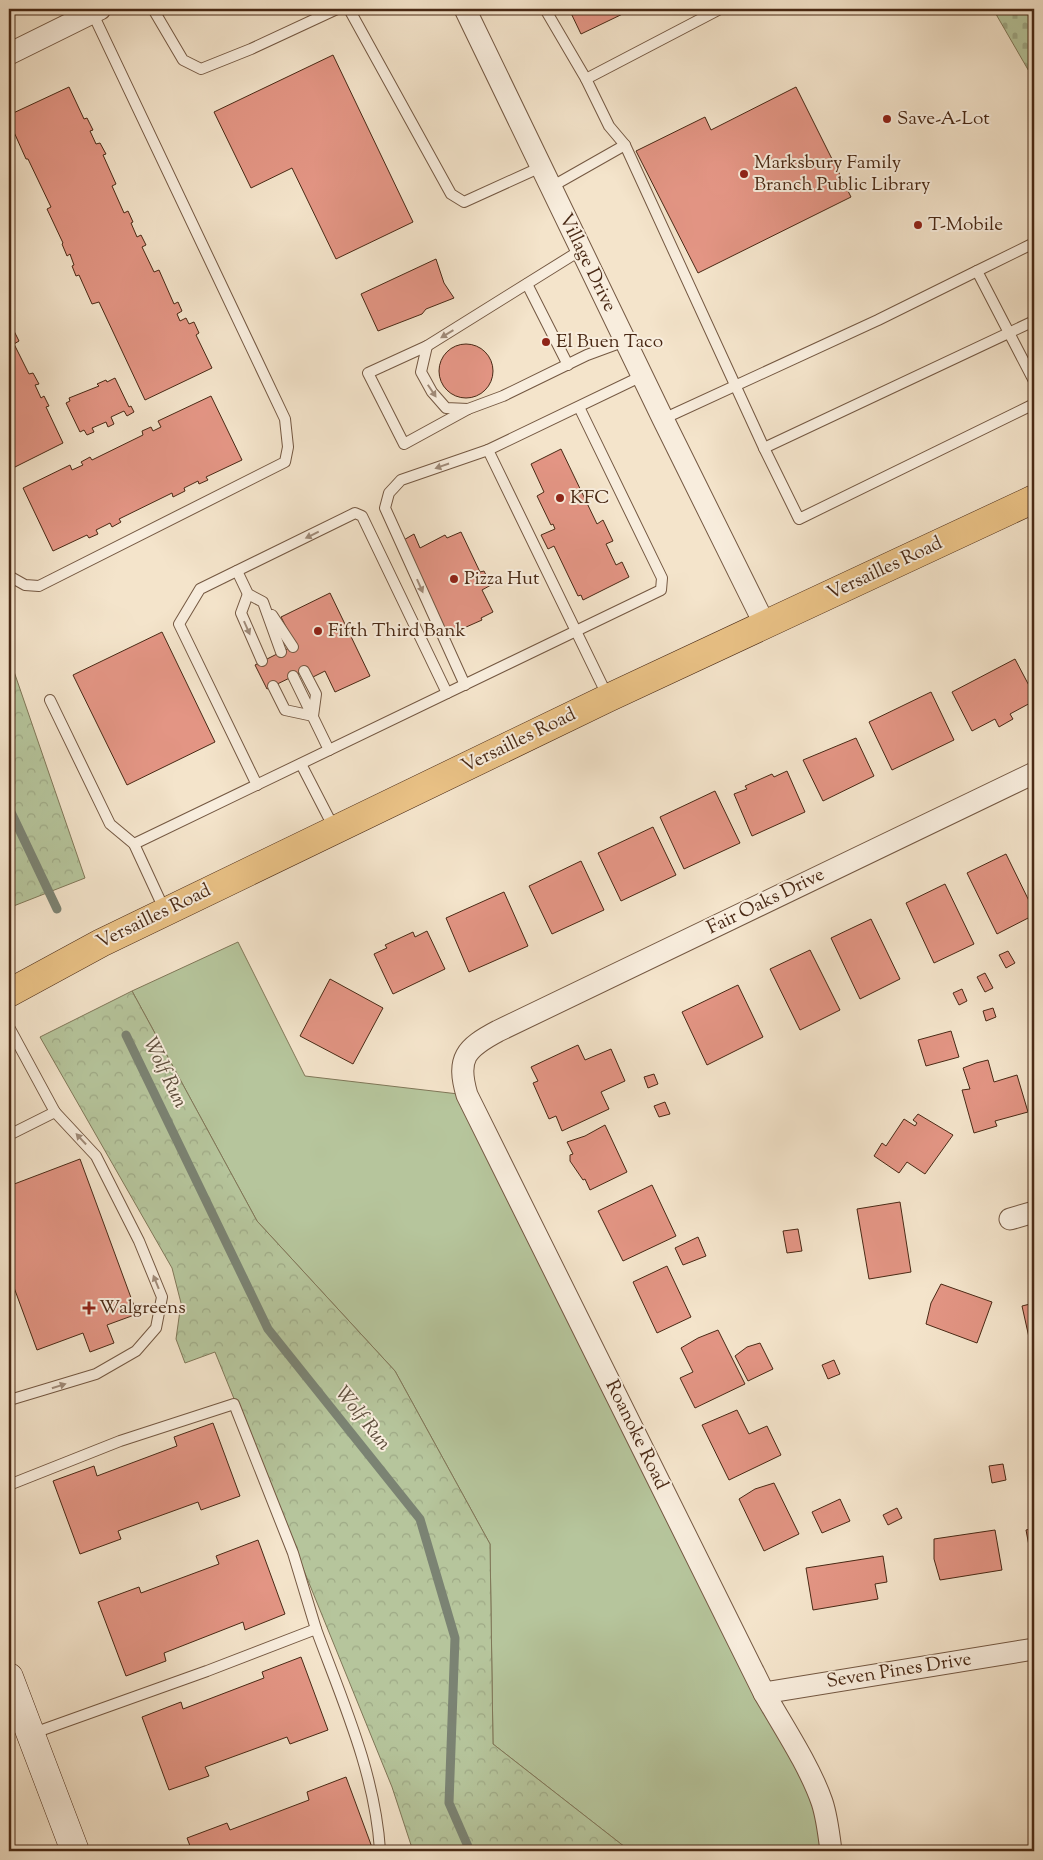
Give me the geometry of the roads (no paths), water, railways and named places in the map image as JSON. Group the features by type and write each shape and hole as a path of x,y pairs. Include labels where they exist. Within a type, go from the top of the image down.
{"main road":[{"name":"Versailles Road","path":"9,993 68,960 608,698 1034,499"},
{"path":"9,1677 75,1851"}],"street":[{"name":"Village Drive","path":"464,9 765,625"},
{"path":"9,54 96,11"},
{"name":"Fair Oaks Drive","path":"498,1031 1034,773"},
{"name":"Roanoke Road","path":"498,1031 475,1044 466,1056 463,1072 468,1095 764,1693 809,1774 822,1802 831,1851"},
{"path":"1010,1219 1034,1212"},
{"name":"Seven Pines Drive","path":"764,1693 1034,1649"}],"lane":[{"path":"153,9 182,60 201,68 251,49 337,9"},
{"path":"349,9 452,194 464,202 541,167"},
{"path":"545,9 586,79 610,126 625,146 764,448 799,519 1034,404"},
{"path":"586,79 720,9"},
{"path":"9,576 24,585 40,586 285,462 288,448 285,419 96,11"},
{"path":"551,188 625,146"},
{"path":"663,419 878,320 1034,242"},
{"path":"581,250 427,346 368,373 404,444 468,409 503,396 587,355 625,341"},
{"path":"976,271 1034,381"},
{"path":"527,284 568,365"},
{"path":"764,448 1034,321"},
{"path":"427,346 421,372 432,392 446,408 468,409"},
{"path":"465,685 385,508 389,493 400,480 488,450 642,376"},
{"path":"134,844 661,590 662,578 579,407"},
{"path":"488,450 608,698"},
{"path":"257,785 179,624 200,589 355,513 362,516 447,694"},
{"path":"237,571 248,594 263,602 293,647"},
{"path":"248,594 241,613 262,661"},
{"path":"263,602 282,652"},
{"path":"304,671 316,694 313,716"},
{"path":"293,676 329,750"},
{"path":"274,686 285,710 313,716"},
{"path":"50,700 110,824 134,844 166,912"},
{"path":"301,764 335,830"},
{"path":"9,1027 56,1112 96,1156 139,1241 162,1298 156,1328 136,1351 96,1374 10,1396"},
{"path":"9,1134 56,1112"},
{"path":"9,1485 120,1441 234,1404 293,1553 316,1629 363,1759 379,1829 379,1851"},
{"path":"30,1734 208,1671 316,1629"}],"waterway":[{"name":"Wolf Run","path":"9,808 57,909"},
{"name":"Wolf Run","path":"126,1035 268,1329 420,1519 455,1638 449,1803 470,1851"}],"place":[{"name":"Save-A-Lot","path":"887,119"},
{"name":"Marksbury Family Branch Public Library","path":"744,174"},
{"name":"T-Mobile","path":"918,225"},
{"name":"El Buen Taco","path":"546,342"},
{"name":"KFC","path":"560,498"},
{"name":"Pizza Hut","path":"454,579"},
{"name":"Fifth Third Bank","path":"318,631"},
{"name":"Walgreens","path":"89,1308"}]}
